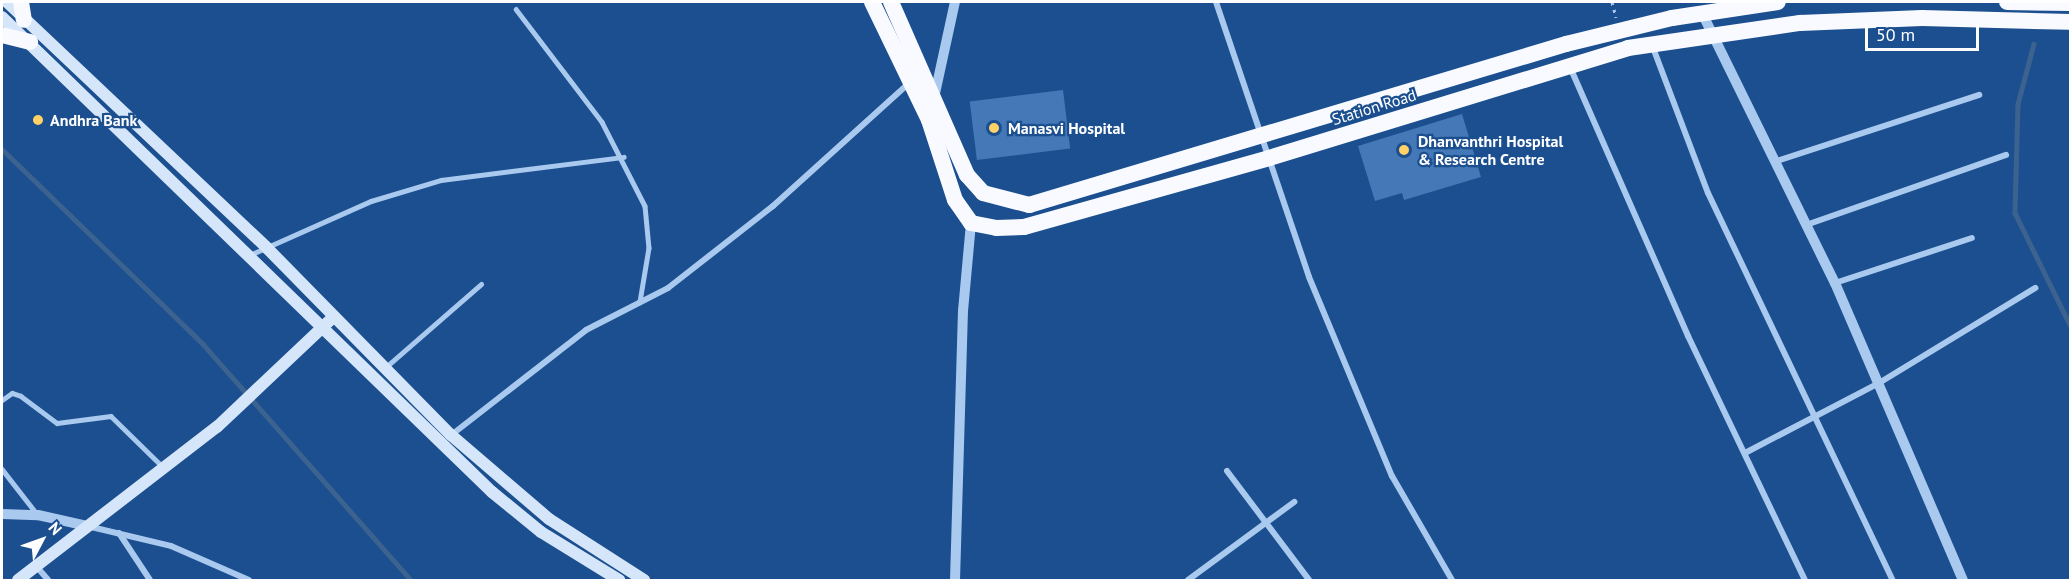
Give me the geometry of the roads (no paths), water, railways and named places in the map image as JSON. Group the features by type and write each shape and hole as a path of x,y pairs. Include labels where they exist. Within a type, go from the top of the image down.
{"highway":[{"path":"21,2 24,20"},
{"path":"872,2 929,120 955,200 971,223"},
{"name":"Station Road","path":"891,2 935,94 967,175 983,193 1002,202 1029,205 1566,44 1702,13 1778,2"},
{"path":"2007,2 2070,3"},
{"name":"Station Road","path":"971,223 1024,227 1269,158 1570,66 1652,44 1709,34 1878,20 2070,22"},
{"path":"2,35 30,42"}],"main road":[{"path":"7,2 267,248 451,435 549,519 612,557 644,580"},
{"path":"2,17 252,254 440,444 541,531 619,580"},
{"path":"18,580 217,427 335,315"},
{"path":"603,569 612,557"}],"street":[{"path":"929,120 955,2"},
{"path":"1216,2 1310,277 1392,476 1452,580"},
{"path":"1702,13 1709,34 1835,283 1963,580"},
{"path":"1652,44 1708,193 1893,580"},
{"path":"1570,66 1805,580"},
{"path":"440,444 586,330 668,288 773,206 911,81"},
{"path":"1773,162 1979,95"},
{"path":"1805,225 2006,155"},
{"path":"955,580 971,223"},
{"path":"1835,283 1972,238"},
{"path":"1745,453 1879,383 2035,288"},
{"path":"1227,471 1309,580"},
{"path":"1188,580 1294,502"},
{"path":"2,514 38,515 171,546 249,580"},
{"path":"118,533 150,580"},
{"path":"36,566 48,580"}],"lane":[{"path":"516,9 624,157 645,206 649,248 640,304"},
{"path":"252,254 371,201 441,180 624,157"},
{"path":"385,367 481,284"},
{"path":"2,400 12,393 21,396 57,423 111,416 164,468"},
{"path":"2,469 38,515"}],"waterway":[{"path":"2034,44 2018,104 2015,213 2070,325"},
{"path":"2,149 203,344 411,580"}],"place":[{"name":"Andhra Bank","path":"38,120"},
{"name":"Manasvi Hospital","path":"994,128"},
{"name":"Dhanvanthri Hospital & Research Centre","path":"1404,150"}]}
